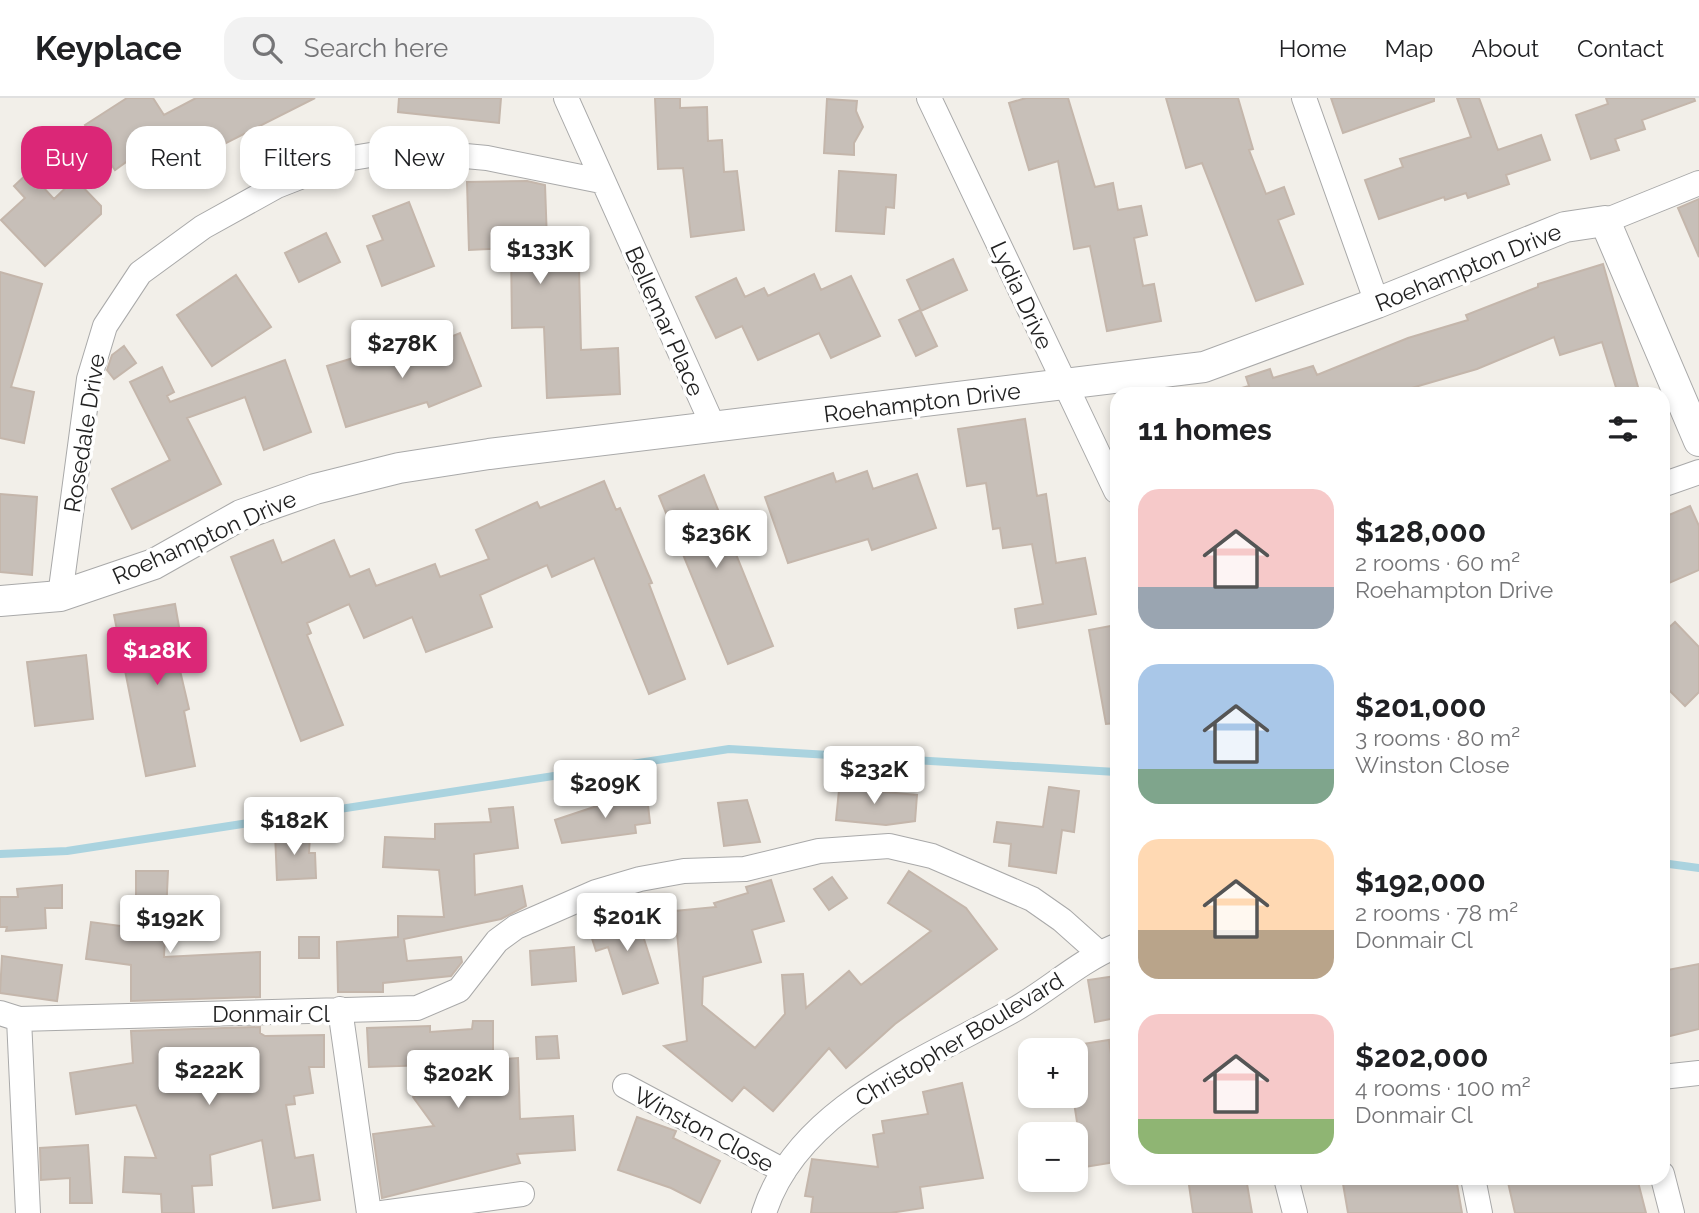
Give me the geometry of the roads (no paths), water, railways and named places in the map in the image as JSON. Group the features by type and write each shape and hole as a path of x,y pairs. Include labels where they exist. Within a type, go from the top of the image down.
{"street":[{"name":"Bellemar Place","path":"566,98 714,428"},
{"name":"Lydia Drive","path":"929,98 1110,479"},
{"path":"1304,98 1377,303"},
{"name":"Rosedale Drive","path":"60,596 89,379 105,326 139,273 203,227 245,203 277,186 346,159 401,150 487,159 601,181"},
{"path":"1699,183 1605,221 1699,441"},
{"name":"Roehampton Drive","path":"0,601 60,596 154,564 241,515 315,489 411,466 1204,367 1377,303 1564,227 1605,221"},
{"path":"1670,482 1699,472"},
{"path":"340,1009 417,1008 446,996 458,990 497,941 516,927 596,892 640,879 684,871 745,869 819,851 889,846 932,856 1032,899 1108,950"},
{"name":"Christopher Boulevard","path":"764,1213 770,1195 784,1171 810,1139 849,1105 896,1072 1014,1010 1108,950"},
{"name":"Donmair Cl","path":"9,1016 340,1009 369,1213"},
{"path":"9,1016 28,1213"},
{"path":"1670,1076 1699,1073"},
{"name":"Winston Close","path":"625,1086 784,1171"},
{"path":"1288,1185 1295,1213"},
{"path":"1475,1185 1480,1213"},
{"path":"1665,1185 1672,1213"},
{"path":"382,1213 522,1194"}],"waterway":[{"path":"0,854 67,851 729,749 1110,772"},
{"path":"1670,864 1699,868"}]}
